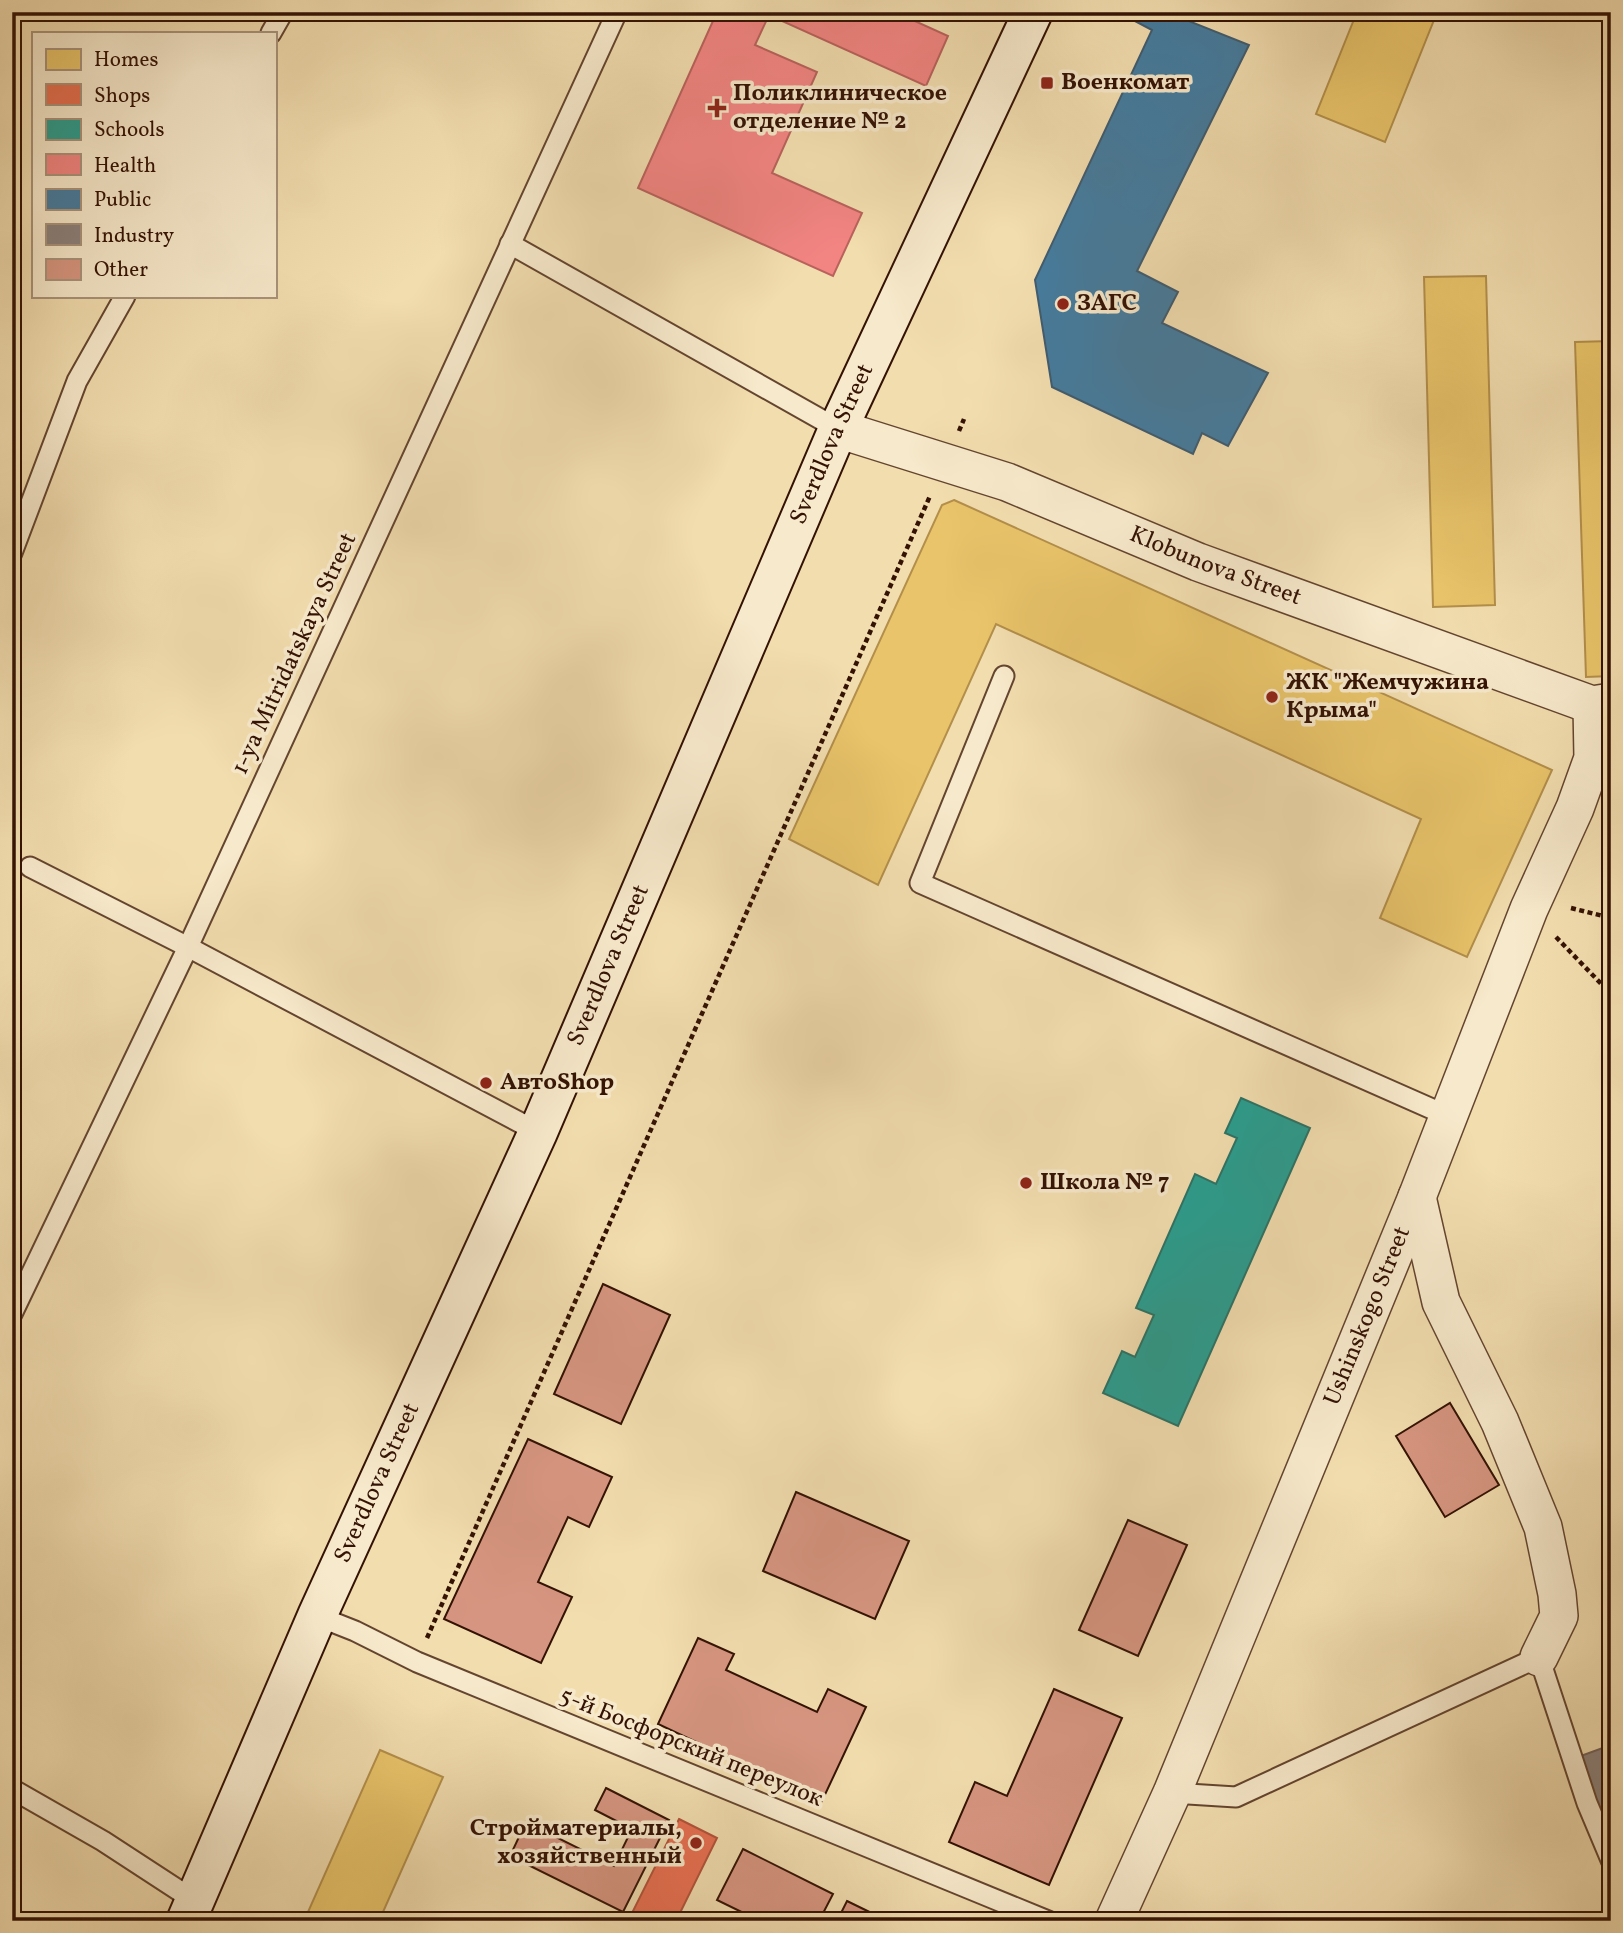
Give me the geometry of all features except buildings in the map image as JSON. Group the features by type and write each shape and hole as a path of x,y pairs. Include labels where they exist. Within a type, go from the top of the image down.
{"main road":[{"name":"Sverdlova Street","path":"190,1911 317,1616 538,1132 838,429 1033,12"}],"street":[{"name":"Klobunova Street","path":"838,429 1007,482 1198,562 1602,703"},
{"name":"Ushinskogo Street","path":"1114,1921 1172,1793 1417,1197 1529,909 1575,808 1593,758 1602,703"},
{"path":"1417,1197 1441,1302 1500,1422 1543,1527 1559,1616 1539,1657"}],"lane":[{"path":"272,32 283,12"},
{"name":"1-ya Mitridatskaya Street","path":"12,1314 188,947 617,12"},
{"path":"510,244 838,429"},
{"path":"12,553 78,380 124,298"},
{"path":"1004,676 919,883 1448,1116"},
{"path":"30,867 188,947 538,1132"},
{"name":"5-й Босфорский переулок","path":"317,1616 355,1631 417,1662 1048,1921"},
{"path":"1172,1793 1236,1797 1539,1657 1587,1803 1611,1860"},
{"path":"12,1789 103,1841 190,1911"}],"path":[{"path":"417,1662 964,419"},
{"path":"1529,909 1555,903 1611,918"},
{"path":"1529,909 1611,994"}],"place":[{"name":"Военкомат","path":"1047,83"},
{"name":"Поликлиническое отделение № 2","path":"717,108"},
{"name":"ЗАГС","path":"1063,304"},
{"name":"ЖК \"Жемчужина Крыма\"","path":"1272,697"},
{"name":"АвтоShop","path":"486,1083"},
{"name":"Школа № 7","path":"1026,1183"},
{"name":"Стройматериалы, хозяйственный","path":"696,1843"}]}
